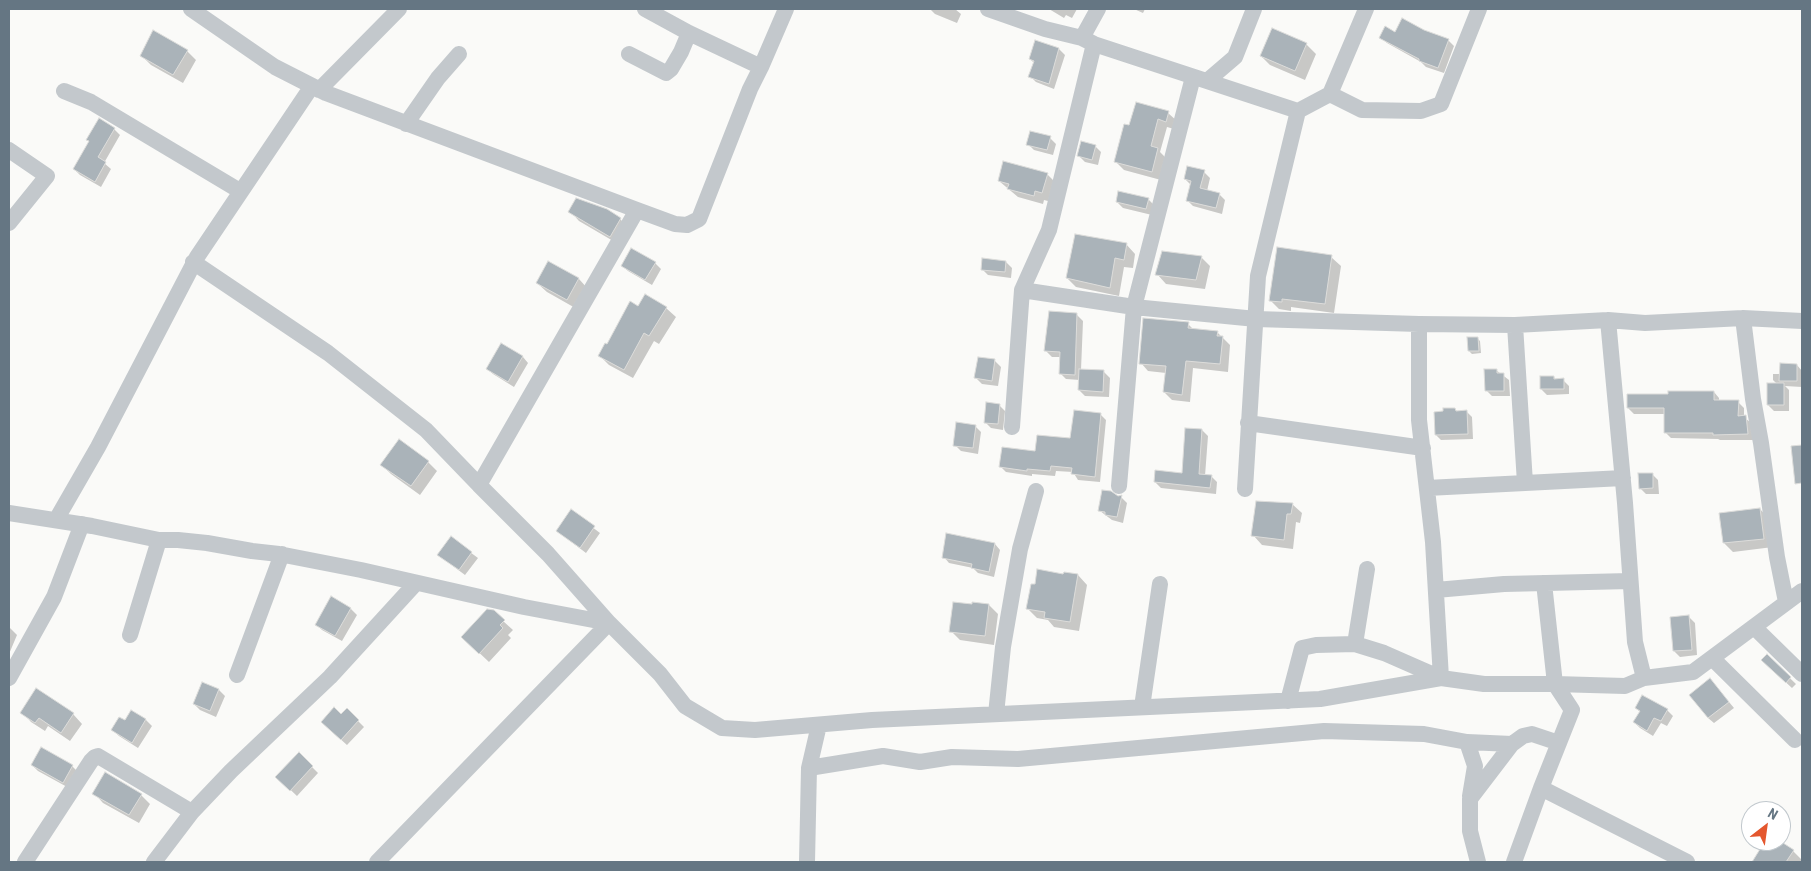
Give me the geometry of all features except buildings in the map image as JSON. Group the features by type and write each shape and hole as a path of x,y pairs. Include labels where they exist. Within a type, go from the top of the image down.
{"street":[{"path":"191,9 275,67 315,88 406,124 675,224 687,225 699,219 750,88 786,9"},
{"path":"56,520 98,447 193,262 240,191 315,88 399,9"},
{"path":"645,9 689,33 761,67"},
{"path":"988,9 1298,111 1330,94 1366,9"},
{"path":"1012,427 1022,290 1049,230 1088,41 1098,9"},
{"path":"1119,486 1134,307 1200,79 1235,57 1254,9"},
{"path":"1330,94 1362,110 1422,112 1441,104 1479,9"},
{"path":"629,54 666,73 671,70 689,33"},
{"path":"406,124 438,78 459,54"},
{"path":"64,90 90,102 240,191"},
{"path":"1245,489 1258,276 1298,111"},
{"path":"9,150 47,176 9,222"},
{"path":"479,485 637,210"},
{"path":"193,262 328,353 426,430 548,554 609,622 660,674 685,706 722,728 756,730 872,720 1320,699 1441,678"},
{"path":"1022,290 1134,307 1256,319 1515,325 1608,320 1645,323 1743,318 1802,321"},
{"path":"1743,318 1752,399 1761,443 1777,557 1786,602"},
{"path":"1608,320 1623,478 1635,642 1644,678"},
{"path":"1419,324 1420,420 1433,542 1441,678"},
{"path":"1515,325 1525,483"},
{"path":"1248,423 1423,448"},
{"path":"1427,488 1623,478"},
{"path":"996,714 1003,647 1020,549 1036,491"},
{"path":"9,514 82,524 159,540 206,543 282,554 524,607 609,622"},
{"path":"9,678 54,597 82,524"},
{"path":"130,635 159,540"},
{"path":"237,675 282,554"},
{"path":"1355,644 1367,569"},
{"path":"1436,590 1504,584 1630,581"},
{"path":"154,862 192,812 330,677 416,583"},
{"path":"1514,862 1572,710 1555,684 1544,583"},
{"path":"1142,707 1160,584"},
{"path":"1288,700 1302,648 1316,645 1355,644 1384,652 1441,678 1484,684 1625,686 1644,678 1693,672 1802,591"},
{"path":"377,862 498,739 609,622"},
{"path":"1754,627 1802,674"},
{"path":"1712,658 1795,740"},
{"path":"807,862 809,768 819,724"},
{"path":"809,768 883,756 920,762 952,756 1018,759 1324,731 1424,734 1467,742 1512,744"},
{"path":"1470,799 1512,744 1523,736 1532,734 1559,743"},
{"path":"1467,742 1475,766 1470,799 1470,831 1478,862"},
{"path":"25,862 91,760 98,756 192,812"},
{"path":"1541,788 1687,862"}]}
